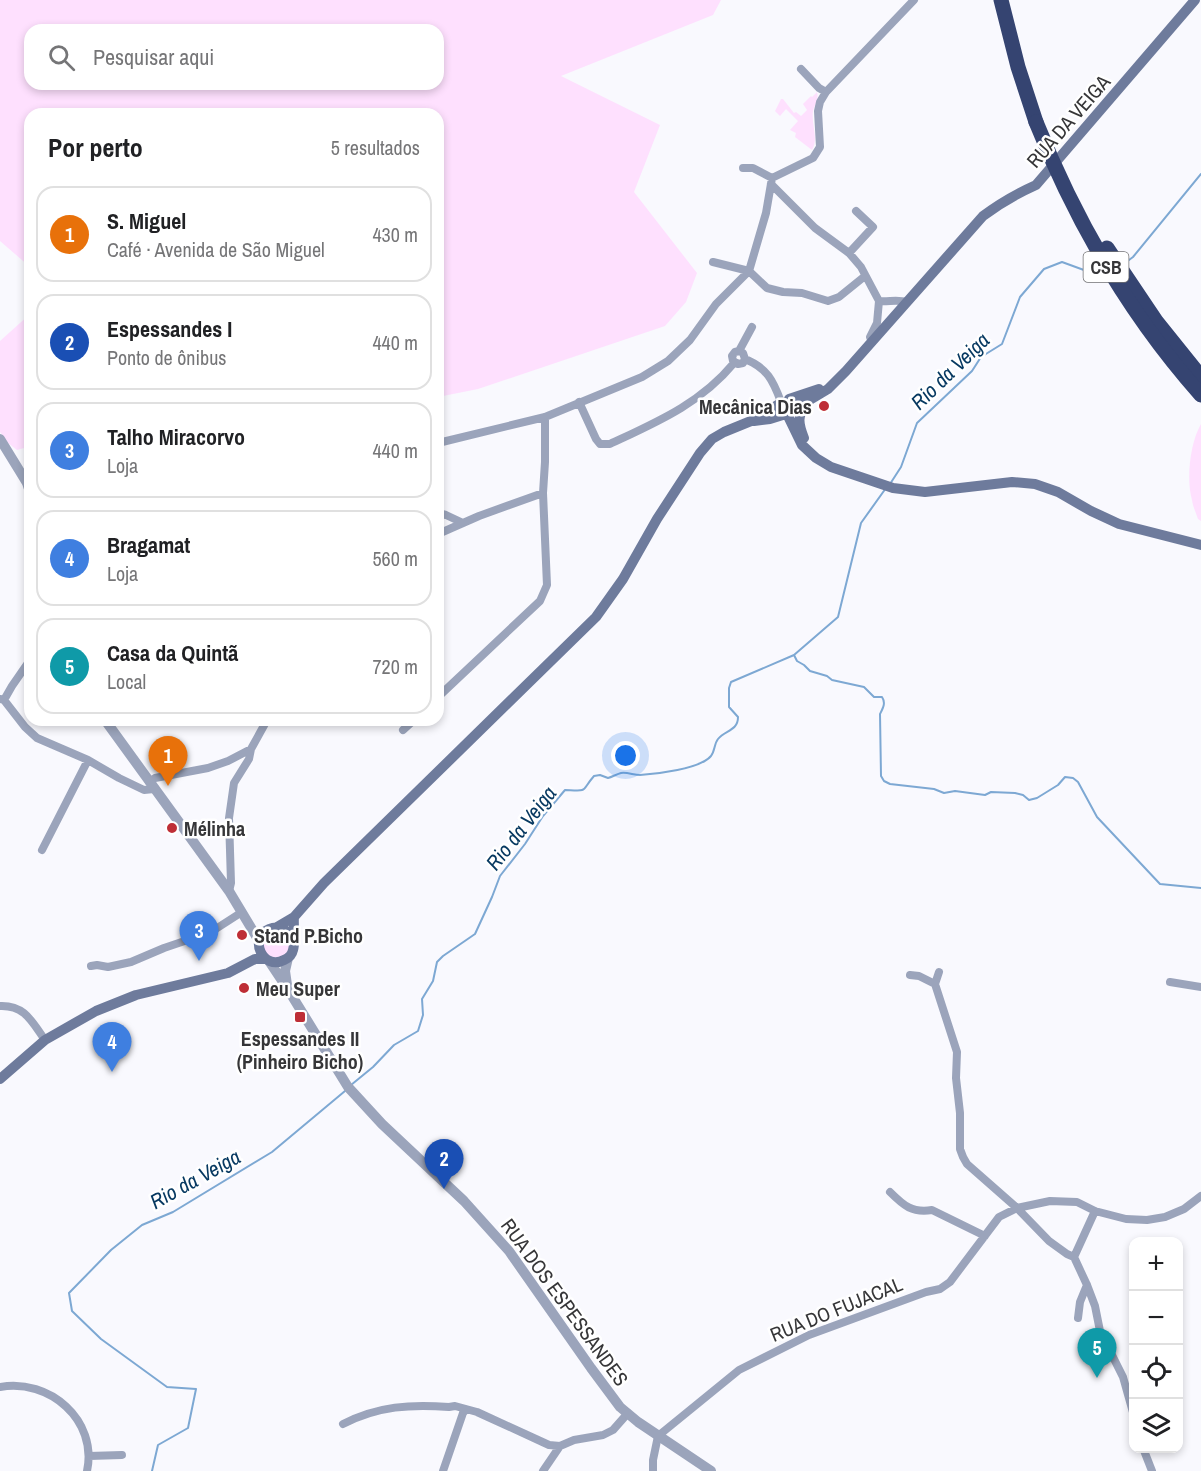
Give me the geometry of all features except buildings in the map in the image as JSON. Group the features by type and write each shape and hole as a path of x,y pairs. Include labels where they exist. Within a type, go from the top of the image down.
{"highway":[{"name":"CSB","path":"1001,0 1018,67 1041,121 1079,196 1107,248 1156,321 1201,377"},
{"name":"CSB","path":"1011,0 1048,152 1073,206 1103,261 1143,323 1201,396"}],"main road":[{"name":"RUA DA VEIGA","path":"787,407 807,402 828,389 982,216 1036,185 1195,0"},
{"name":"RUA DA VEIGA","path":"787,407 833,383"},
{"path":"797,427 801,410 807,402"},
{"path":"770,419 787,407"},
{"path":"267,960 259,950 261,935 294,917 324,883 596,617 623,579 657,519 700,453 712,439 787,407"},
{"path":"787,407 797,427 802,445 816,458 831,467 893,489 925,492 1012,482 1035,484 1058,492 1090,512 1119,524 1201,543"},
{"path":"751,421 780,420 797,427"},
{"path":"0,1079 45,1040 120,1000 228,973 255,959 282,962 294,949 294,917"},
{"path":"274,928 288,932 294,943"},
{"path":"236,968 259,943"}],"street":[{"path":"771,181 813,158 820,147 818,111 826,92 914,0"},
{"path":"801,69 826,92"},
{"path":"743,168 753,168 771,181 815,228 849,253 861,267 879,300 878,323 870,337 872,342"},
{"path":"444,442 545,417 642,377 668,361 690,339 716,304 749,271 766,213 771,181"},
{"path":"849,253 873,227 856,211"},
{"path":"713,262 749,271 767,288 802,293 828,301 838,297 865,276"},
{"path":"879,300 906,302"},
{"path":"734,363 732,356 739,351 752,327"},
{"path":"739,351 743,353 745,359 757,365 773,380 787,407"},
{"path":"734,363 741,364 745,359"},
{"path":"579,402 596,439 600,444 610,444 682,408 720,379 734,363"},
{"path":"444,690 540,601 547,585 543,493 545,417"},
{"path":"0,439 24,480"},
{"path":"444,531 543,493"},
{"path":"444,514 463,523"},
{"path":"24,669 2,700 24,726"},
{"path":"24,726 37,738 88,760 144,790 155,778 208,768 251,749"},
{"path":"109,726 229,891 259,943"},
{"path":"229,891 231,883 230,818 234,783 249,759 251,749 264,726"},
{"path":"403,730 407,726"},
{"path":"42,850 88,760"},
{"path":"243,914 255,922 274,928"},
{"path":"91,966 108,967 130,962 211,932 243,914"},
{"path":"288,958 285,971 289,991"},
{"name":"RUA DOS ESPESSANDES","path":"267,960 289,991 348,1087 382,1124 465,1201 510,1251 620,1407 658,1436 711,1471"},
{"path":"939,972 935,984 957,1052 956,1078 960,1113 960,1149 963,1157 1048,1240 1074,1257 1095,1306 1100,1331 1123,1377 1129,1399"},
{"path":"910,975 919,976 935,984"},
{"path":"1170,982 1201,987"},
{"path":"0,1006 18,1008 26,1014 45,1040"},
{"path":"890,1192 901,1204 911,1209 932,1210 985,1236"},
{"path":"1017,1208 1050,1201 1077,1202 1095,1211 1126,1219 1147,1220 1165,1217 1184,1209 1201,1196"},
{"name":"RUA DO FUJACAL","path":"658,1436 738,1370 758,1359 809,1335 926,1292 940,1289 950,1282 999,1217 1017,1208"},
{"path":"1074,1257 1095,1211"},
{"path":"1078,1318 1080,1302 1087,1285"},
{"path":"0,1387 11,1385 39,1389 68,1408 80,1426 88,1449 87,1471"},
{"path":"343,1424 367,1414 408,1405 455,1406 477,1412 549,1445 560,1446 614,1430 628,1413"},
{"path":"443,1471 466,1409"},
{"path":"652,1471 658,1436"},
{"path":"543,1471 560,1446"},
{"path":"1145,1453 1152,1471"},
{"path":"89,1456 122,1455"}],"shaded area":[{"path":"0,0 721,0 713,15 561,76 660,125 634,192 697,273 686,302 665,326 478,389 444,396 444,108 24,108 24,262 0,241"},
{"path":"817,92 813,111 815,141 812,150 795,137 796,133 790,130 798,121 786,109 780,116 775,111 783,99 794,113 801,116 807,110 803,104"},
{"path":"24,319 24,448 17,450 0,432 0,341"},
{"path":"1201,424 1201,521 1192,503 1189,472 1194,441"},
{"path":"276,932 285,936 289,945 285,954 276,958 267,954 263,945 267,936"}],"waterway":[{"name":"Rio da Veiga","path":"1125,263 1133,257 1201,174"},
{"name":"Rio da Veiga","path":"890,484 901,467 917,423 972,371 981,357 1002,344 1020,297 1044,269 1062,262 1105,276"},
{"name":"Rio da Veiga","path":"351,1085 373,1067 394,1045 418,1031 423,1015 422,999 433,981 437,962 475,934 500,876 543,816 565,790 584,789 594,776 600,775 608,778 621,773 640,775 656,773 677,770 705,761 711,756 718,739 734,728 737,722 738,717 729,707 731,682 794,655 838,617 861,523 886,488"},
{"path":"794,655 797,661 810,671 827,676 832,680 864,687 874,697 882,697 884,703 880,714 881,776 884,781 890,784 934,789 944,793 955,791 985,795 991,792 1015,793 1029,800 1037,798 1058,785 1065,777 1073,778 1078,782 1097,817 1160,884 1201,888"},
{"name":"Rio da Veiga","path":"152,1471 158,1445 188,1428 196,1389 167,1387 101,1339 72,1311 69,1293 111,1250 142,1225 173,1212 272,1152 345,1091"}],"place":[{"name":"Mecânica Dias","path":"824,406"},
{"name":"S. Miguel","path":"168,786"},
{"name":"Mélinha","path":"172,828"},
{"name":"Stand P.Bicho","path":"242,935"},
{"name":"Talho Miracorvo","path":"199,961"},
{"name":"Meu Super","path":"244,988"},
{"name":"Espessandes II (Pinheiro Bicho)","path":"300,1017"},
{"name":"Bragamat","path":"112,1072"},
{"name":"Espessandes I","path":"444,1189"},
{"name":"Casa da Quintã","path":"1097,1378"}]}
